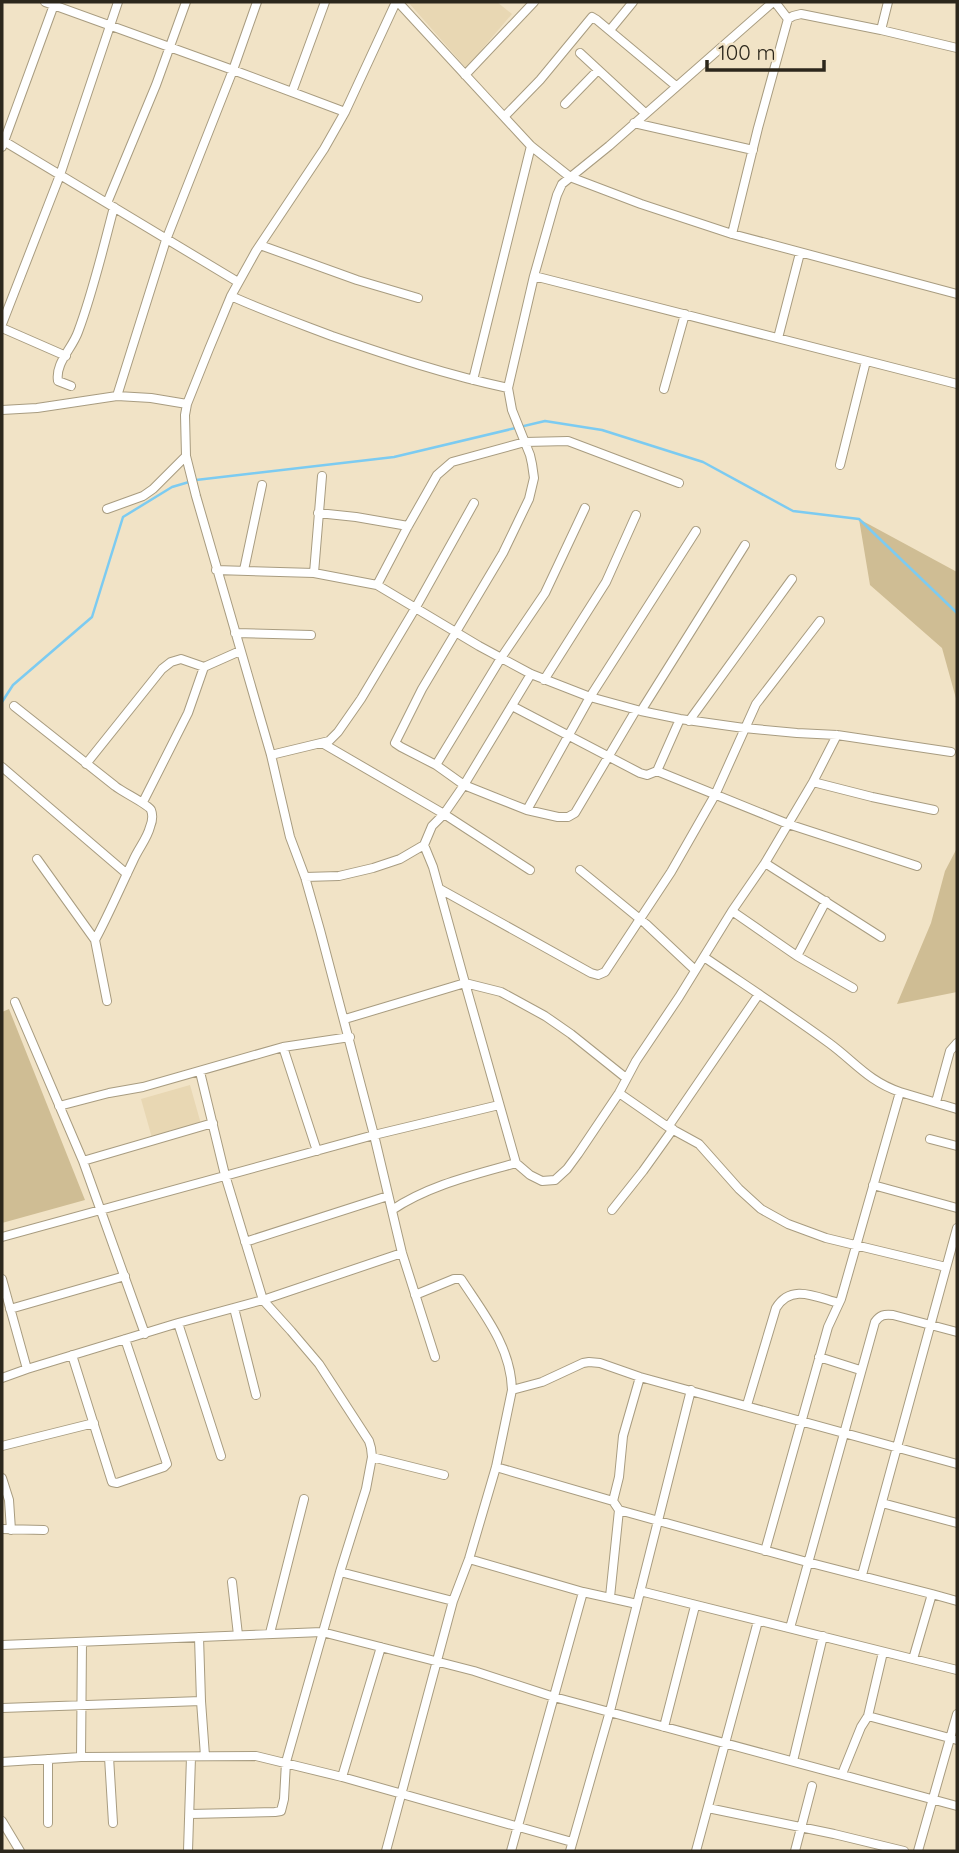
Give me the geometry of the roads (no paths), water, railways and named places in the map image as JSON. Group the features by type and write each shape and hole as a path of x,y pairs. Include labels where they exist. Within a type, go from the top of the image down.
{"street":[{"path":"66,356 2,326 60,175 118,2"},
{"path":"71,386 58,381 59,365 77,335 111,206 186,2"},
{"path":"117,396 166,240 257,2"},
{"path":"292,92 325,2"},
{"path":"435,1357 402,1253 350,1037 305,877 290,837 271,755 216,570 186,456 187,404 231,296 260,245 345,113 397,2 531,146 570,177 732,234 957,294"},
{"path":"465,75 534,2"},
{"path":"610,30 633,2"},
{"path":"745,545 575,813 568,817 558,817 527,810 464,785 436,765 397,745 395,740 503,553 526,507 534,478 530,455 512,410 508,388 534,276 562,184 774,2 788,19"},
{"path":"881,30 888,2"},
{"path":"238,282 2,143 51,3 345,113"},
{"path":"732,234 788,19 802,14 957,48"},
{"path":"504,117 540,80 591,19 595,18 676,86"},
{"path":"580,53 645,113"},
{"path":"565,104 598,70"},
{"path":"634,123 753,150"},
{"path":"473,380 531,146"},
{"path":"260,245 418,298"},
{"path":"778,338 800,253"},
{"path":"534,276 957,384"},
{"path":"231,296 386,355 508,388"},
{"path":"664,389 685,314"},
{"path":"840,465 866,361"},
{"path":"2,410 37,408 117,396 187,404"},
{"path":"377,585 437,475 452,462 525,442 568,441 679,483"},
{"path":"107,509 143,496 186,456"},
{"path":"314,573 322,476"},
{"path":"244,570 262,485"},
{"path":"271,755 322,743 333,737 416,607 474,503"},
{"path":"436,765 501,658 545,593 585,508"},
{"path":"318,513 408,526"},
{"path":"544,680 606,582 636,515"},
{"path":"527,810 590,696 696,531"},
{"path":"216,570 314,573 377,585 531,674 638,710 684,720 744,728 837,735 951,752"},
{"path":"512,706 640,773 647,775 657,771 684,720 792,579"},
{"path":"440,889 595,974 605,972 671,872 715,795 755,704 820,621"},
{"path":"234,633 311,635"},
{"path":"86,764 162,669 171,662 181,659 204,667 240,651"},
{"path":"143,803 188,713 204,667"},
{"path":"305,877 339,876 373,868 400,859 424,845 432,826 464,785 531,674"},
{"path":"14,706 121,791 143,803 151,811 150,830 95,940"},
{"path":"424,845 440,889 516,1163 542,1181 555,1180 578,1154 619,1093 732,911 765,863 813,782 837,735"},
{"path":"322,743 444,814 530,870"},
{"path":"2,767 127,874"},
{"path":"657,771 752,811 917,866"},
{"path":"813,782 934,810"},
{"path":"37,859 95,940 107,1002"},
{"path":"765,863 881,937"},
{"path":"580,870 695,970"},
{"path":"797,956 826,901"},
{"path":"732,911 797,956 853,988"},
{"path":"704,957 831,1045 882,1086 957,1109"},
{"path":"345,1019 465,983 501,992 545,1016 626,1078"},
{"path":"612,1210 643,1171 759,994"},
{"path":"15,1002 83,1161 145,1334"},
{"path":"59,1106 200,1072 283,1047 350,1037"},
{"path":"936,1102 950,1051 957,1043"},
{"path":"283,1047 317,1151"},
{"path":"190,1814 281,1811 286,1762 366,1489 372,1457 369,1441 318,1364 263,1300 225,1175 200,1072"},
{"path":"765,1551 819,1357 831,1318 839,1303 900,1092"},
{"path":"619,1093 699,1144 739,1189 770,1214 809,1233 946,1267"},
{"path":"2,1237 374,1135 499,1105"},
{"path":"83,1161 213,1123"},
{"path":"930,1139 957,1146"},
{"path":"392,1210 435,1187 516,1163"},
{"path":"873,1185 957,1208"},
{"path":"244,1242 388,1195"},
{"path":"862,1575 957,1228"},
{"path":"2,1378 178,1323 263,1300 402,1253"},
{"path":"10,1309 125,1276"},
{"path":"2,1279 27,1369"},
{"path":"386,1851 453,1601 469,1559 496,1467 512,1390 509,1361 502,1345 461,1279 454,1279 415,1295"},
{"path":"747,1405 780,1300 801,1293 839,1303"},
{"path":"234,1308 256,1395"},
{"path":"790,1628 874,1322 883,1315 893,1315 957,1332"},
{"path":"178,1323 221,1456"},
{"path":"72,1356 114,1483 167,1464 125,1339"},
{"path":"819,1357 860,1370"},
{"path":"512,1390 542,1382 583,1363 600,1363 640,1377 957,1464"},
{"path":"613,1501 624,1436 640,1377"},
{"path":"2,1762 81,1757 256,1756 342,1777 517,1827 571,1847 610,1711 691,1390"},
{"path":"2,1446 94,1423"},
{"path":"372,1457 444,1475"},
{"path":"496,1467 613,1501 619,1510 610,1598"},
{"path":"2,1478 11,1511 6,1529 44,1530"},
{"path":"270,1633 304,1499"},
{"path":"883,1503 957,1523"},
{"path":"619,1510 957,1601"},
{"path":"469,1559 583,1592 636,1604"},
{"path":"340,1572 453,1601"},
{"path":"232,1582 238,1635"},
{"path":"640,1591 957,1670"},
{"path":"510,1851 583,1592"},
{"path":"913,1659 932,1594"},
{"path":"664,1727 695,1606"},
{"path":"696,1851 758,1620"},
{"path":"2,1644 322,1632 957,1806"},
{"path":"793,1761 823,1636"},
{"path":"199,1637 205,1756"},
{"path":"81,1757 82,1642"},
{"path":"342,1777 381,1647"},
{"path":"842,1774 868,1716 883,1652"},
{"path":"2,1708 201,1701"},
{"path":"918,1851 954,1739 957,1714"},
{"path":"868,1716 954,1739"},
{"path":"109,1757 113,1823"},
{"path":"188,1851 191,1757"},
{"path":"48,1759 48,1823"},
{"path":"795,1851 812,1786"},
{"path":"708,1808 904,1851"},
{"path":"2,1821 20,1851"}],"waterway":[{"path":"196,480 394,457 545,421 602,430 703,462 793,511 859,519 957,613"},
{"path":"2,702 13,685 92,617 123,517 172,487 189,482"}]}
